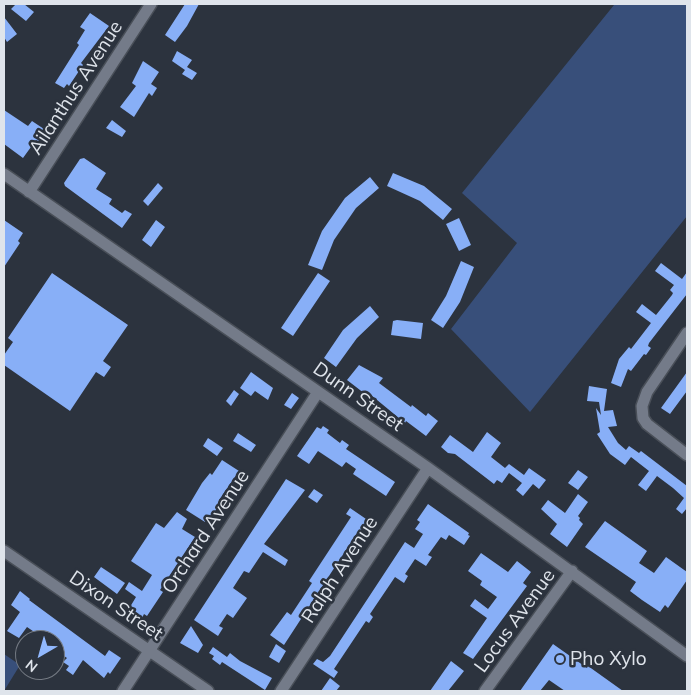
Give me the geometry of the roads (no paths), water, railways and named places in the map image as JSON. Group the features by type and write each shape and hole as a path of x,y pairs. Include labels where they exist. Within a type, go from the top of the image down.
{"street":[{"name":"Ailanthus Avenue","path":"29,192 151,4"},
{"name":"Dunn Street","path":"4,174 428,468 687,656"},
{"path":"687,333 648,392 642,406 643,418 647,424 687,455"},
{"name":"Orchard Avenue","path":"123,691 318,392"},
{"name":"Ralph Avenue","path":"281,691 428,468"},
{"name":"Dixon Street","path":"4,551 208,691"},
{"name":"Locus Avenue","path":"485,691 572,571"}],"place":[{"name":"Pho Xylo","path":"560,659"}]}
